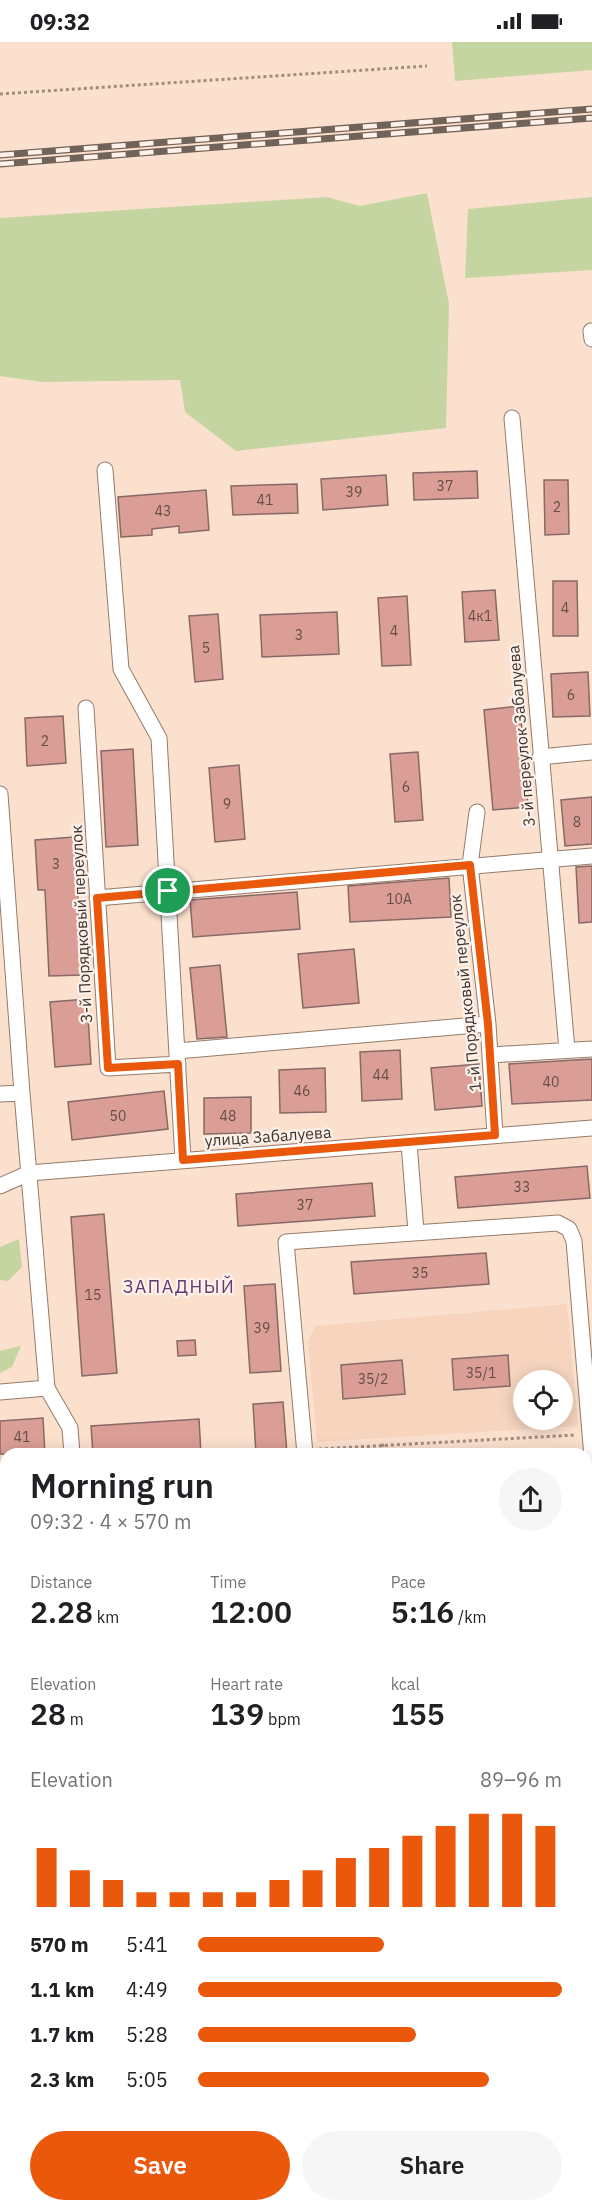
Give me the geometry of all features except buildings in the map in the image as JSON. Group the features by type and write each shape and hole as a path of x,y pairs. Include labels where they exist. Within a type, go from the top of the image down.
{"street":[{"path":"591,332 592,339"},
{"name":"3-й переулок Забалуева","path":"512,418 567,1050"},
{"path":"105,470 121,669 159,738 183,1160"},
{"name":"3-й Порядковый переулок","path":"86,708 108,1068 177,1058"},
{"path":"540,757 592,752"},
{"path":"0,794 47,1388 70,1428 72,1448"},
{"name":"1-й Порядковый переулок","path":"477,812 470,865 488,1024 495,1135"},
{"path":"97,898 592,856"},
{"path":"177,1058 488,1024"},
{"path":"490,1055 592,1049"},
{"path":"0,1094 22,1093"},
{"name":"улица Забалуева","path":"0,1186 29,1173 592,1128"},
{"path":"409,1143 416,1232"},
{"path":"304,1448 286,1242 558,1223 569,1229 574,1241 588,1354 591,1448"},
{"path":"0,1392 47,1388"}],"path":[{"path":"0,94 427,66"},
{"path":"343,1448 590,1434"},
{"path":"382,1444 384,1448"}],"shaded area":[{"path":"567,1304 573,1370 513,1370 513,1430 317,1442 308,1341 315,1326"},
{"path":"573,1371 578,1426 573,1426"}],"green space":[{"path":"452,42 592,42 592,70 455,81"},
{"path":"427,193 449,304 446,428 236,451 185,412 180,380 42,382 0,376 0,218 327,197 360,206"},
{"path":"592,197 592,270 465,278 468,209"},
{"path":"19,1239 22,1267 8,1281 0,1280 0,1247"},
{"path":"21,1346 12,1367 0,1373 0,1351"}],"railway":[{"path":"0,155 592,109"},
{"path":"0,164 592,118"}],"district":[{"name":"ЗАПАДНЫЙ","path":"179,1287"}],"route":[{"path":"470,865 488,1024 495,1135 183,1160 178,1064 108,1068 97,898 168,891 470,865"}]}
